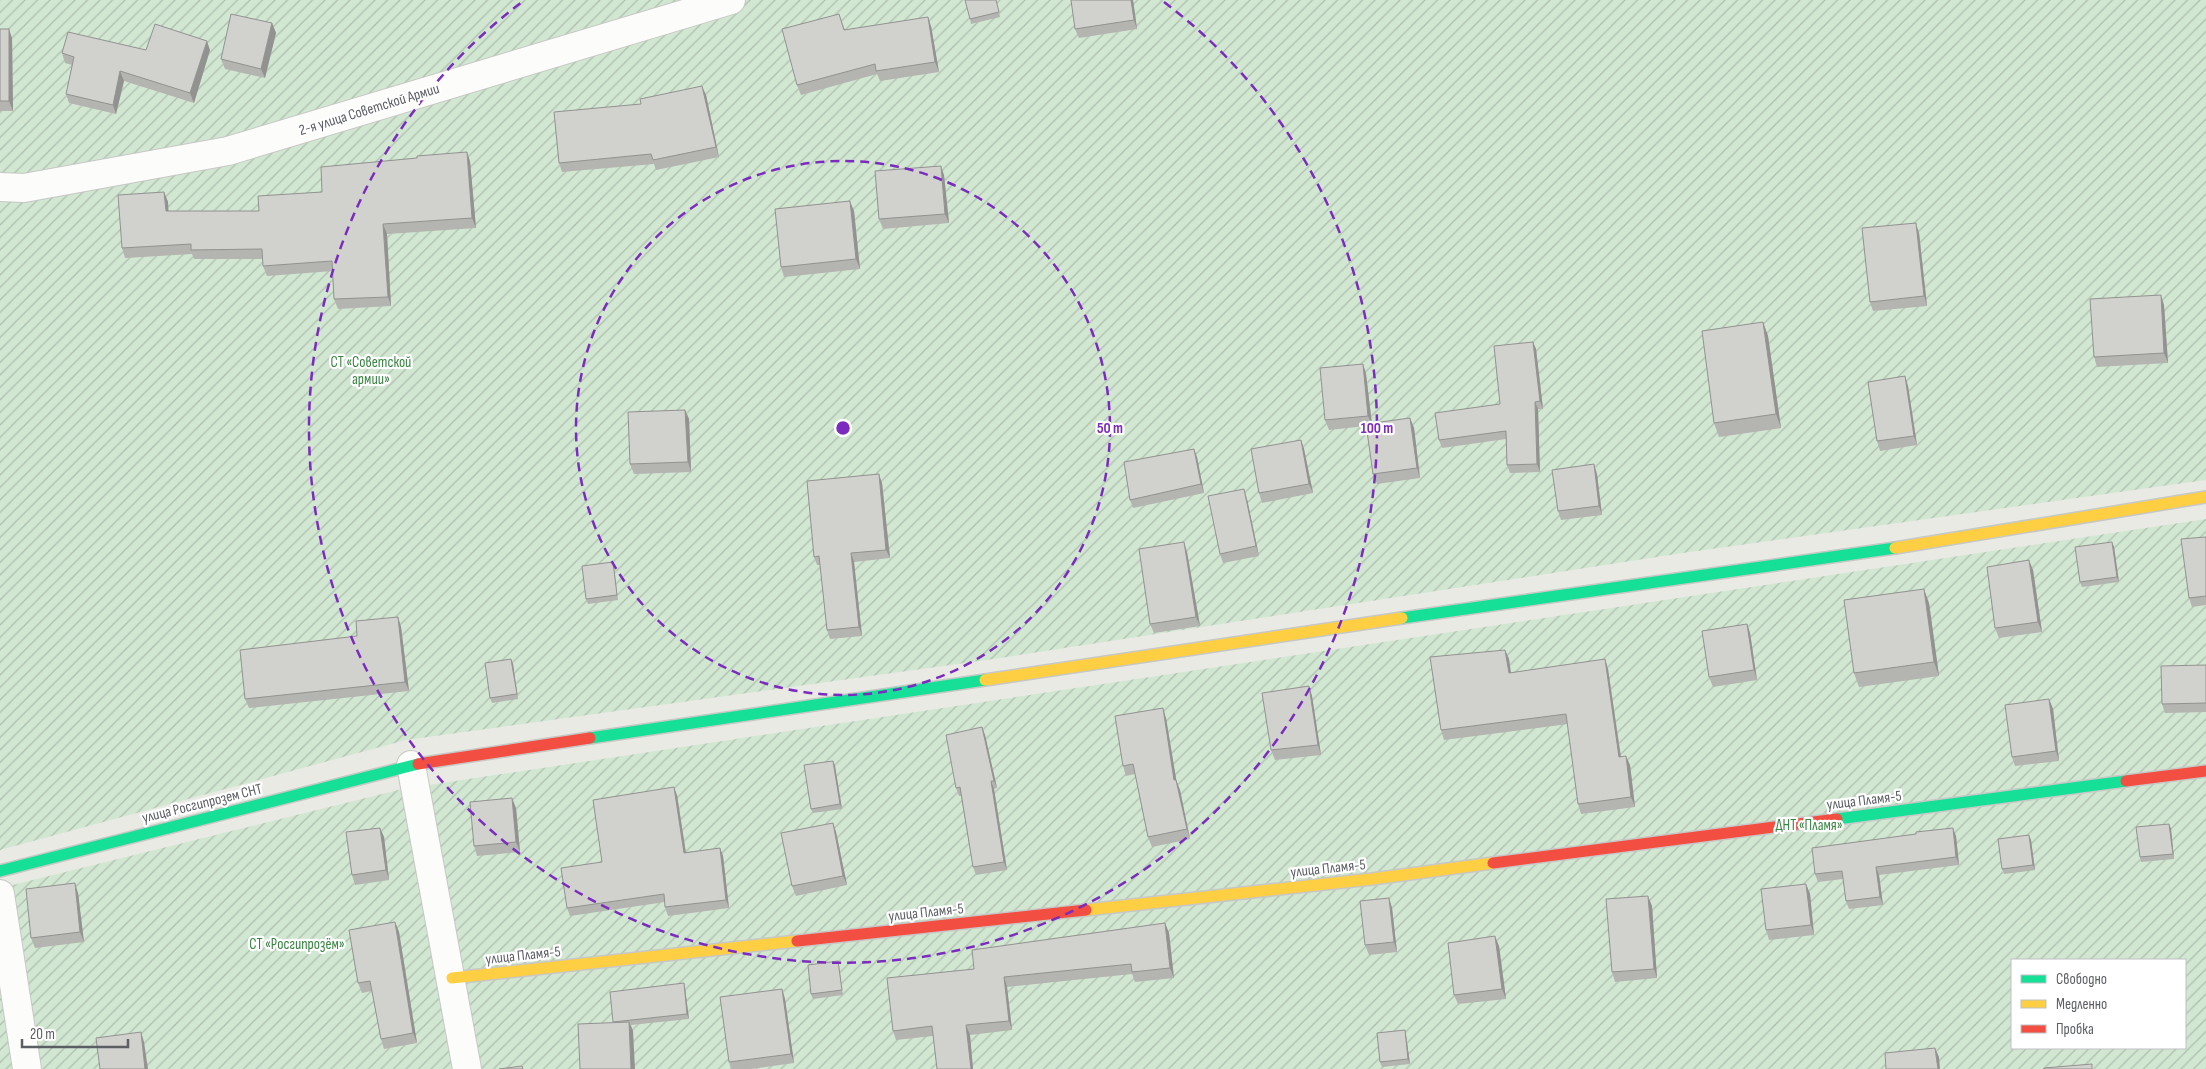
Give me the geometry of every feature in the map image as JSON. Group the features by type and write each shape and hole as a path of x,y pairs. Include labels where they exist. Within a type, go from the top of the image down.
{"street":[{"name":"2-я улица Советской Армии","path":"0,187 24,188 228,151 731,0"},
{"name":"улица Росгипрозем СНТ","path":"0,870 411,764 1866,552 2206,497"},
{"path":"411,764 452,978 467,1069"},
{"name":"улица Пламя-5","path":"452,978 1372,879 2206,771"},
{"path":"0,894 27,1069"}],"green space":[{"name":"СТ «Советской армии»","path":"0,0 2206,0 2206,480 1683,553 994,659 406,740 0,850"},
{"name":"ДНТ «Пламя»","path":"2206,519 2206,1069 0,1069 0,888 402,789"}],"building":[{"path":"965,0 996,0 999,12 970,19"},
{"path":"1071,0 1131,0 1134,20 1075,29"},
{"path":"231,14 272,23 261,69 221,59"},
{"path":"839,14 844,30 928,17 935,62 876,71 875,64 797,85 782,29"},
{"path":"155,24 207,41 190,93 120,71 113,105 66,94 74,57 62,53 68,32 146,50"},
{"path":"0,29 9,29 9,101 0,101"},
{"path":"702,86 716,147 653,160 651,154 559,163 554,112 641,104 640,99"},
{"path":"467,152 472,218 383,224 388,297 334,299 332,261 263,266 262,249 191,250 191,244 122,248 118,195 164,192 166,211 259,211 258,196 322,192 321,167"},
{"path":"941,166 945,214 879,219 875,171"},
{"path":"850,201 856,259 781,267 775,209"},
{"path":"1916,223 1924,296 1870,302 1862,228"},
{"path":"2161,295 2164,353 2094,357 2090,299"},
{"path":"1763,322 1776,414 1714,423 1702,331"},
{"path":"1533,342 1540,401 1535,402 1537,464 1507,465 1506,431 1439,440 1435,413 1500,404 1494,346"},
{"path":"1363,364 1368,416 1325,420 1320,368"},
{"path":"1905,376 1914,436 1877,441 1868,382"},
{"path":"685,410 688,462 630,464 628,412"},
{"path":"1410,418 1417,468 1373,474 1366,424"},
{"path":"1301,440 1309,484 1259,493 1251,449"},
{"path":"1194,449 1201,484 1130,500 1124,462"},
{"path":"1594,464 1599,506 1558,511 1552,470"},
{"path":"879,474 886,550 851,553 859,627 827,630 819,556 814,557 807,481"},
{"path":"1244,489 1256,546 1220,554 1208,496"},
{"path":"2206,537 2206,596 2189,598 2181,539"},
{"path":"1184,542 1196,617 1150,624 1139,549"},
{"path":"2112,542 2117,577 2080,582 2075,547"},
{"path":"2029,560 2038,622 1995,628 1987,567"},
{"path":"613,562 617,595 586,599 582,566"},
{"path":"1924,589 1934,662 1854,673 1844,600"},
{"path":"398,617 405,682 245,699 240,650 357,636 356,621"},
{"path":"1747,624 1754,670 1709,677 1702,631"},
{"path":"1505,650 1509,673 1605,659 1619,757 1626,756 1631,797 1578,804 1566,714 1441,730 1430,657"},
{"path":"511,659 517,694 490,698 485,663"},
{"path":"2206,665 2206,703 2162,704 2161,666"},
{"path":"1309,686 1318,745 1271,750 1262,693"},
{"path":"2049,699 2056,751 2012,757 2005,705"},
{"path":"1163,708 1174,780 1176,780 1187,829 1148,837 1133,764 1123,766 1115,716"},
{"path":"982,727 994,781 991,781 1004,862 973,867 960,787 956,788 946,735"},
{"path":"833,761 840,804 811,809 804,765"},
{"path":"674,787 684,853 720,848 726,900 665,907 664,894 567,908 561,868 602,862 593,800"},
{"path":"512,798 516,842 474,846 470,802"},
{"path":"833,823 843,876 792,886 781,833"},
{"path":"2169,824 2173,854 2140,857 2136,827"},
{"path":"380,828 386,870 352,875 346,832"},
{"path":"1953,828 1956,857 1876,867 1880,897 1846,901 1842,871 1815,874 1812,848"},
{"path":"2029,835 2033,865 2002,869 1998,839"},
{"path":"75,883 80,932 31,938 26,889"},
{"path":"1806,884 1811,925 1766,930 1761,889"},
{"path":"1648,896 1654,969 1612,972 1606,899"},
{"path":"1389,898 1394,942 1365,945 1360,901"},
{"path":"395,922 413,1033 381,1039 370,981 358,983 349,930"},
{"path":"1165,923 1170,968 1132,972 1131,964 1004,977 1009,1021 966,1025 971,1069 937,1069 932,1026 893,1031 887,978 974,969 972,950"},
{"path":"1495,936 1502,989 1454,995 1448,943"},
{"path":"838,961 842,990 811,994 808,965"},
{"path":"684,983 687,1014 613,1022 610,992"},
{"path":"782,989 791,1054 729,1062 720,997"},
{"path":"629,1022 631,1069 580,1069 578,1024"},
{"path":"1405,1030 1408,1059 1380,1062 1377,1033"},
{"path":"141,1032 145,1069 100,1069 96,1038"},
{"path":"1935,1048 1938,1069 1886,1069 1885,1053"},
{"path":"2092,1064 2092,1069 2044,1069 2044,1068"},
{"path":"522,1066 523,1069 499,1069"}],"traffic: fast":[{"path":"1402,618 1895,548"},
{"path":"590,738 985,680"},
{"path":"0,871 418,764"},
{"path":"1837,819 2126,781"}],"traffic: slow":[{"path":"1895,548 2206,497"},
{"path":"985,680 1402,618"},
{"path":"1086,910 1372,879 1493,863"},
{"path":"452,978 797,941"}],"traffic: jam":[{"path":"418,764 590,738"},
{"path":"2126,781 2206,771"},
{"path":"1493,863 1837,819"},
{"path":"797,941 1086,910"}],"park label":[{"name":"СТ «Росгипрозём»","path":"297,944"}]}
